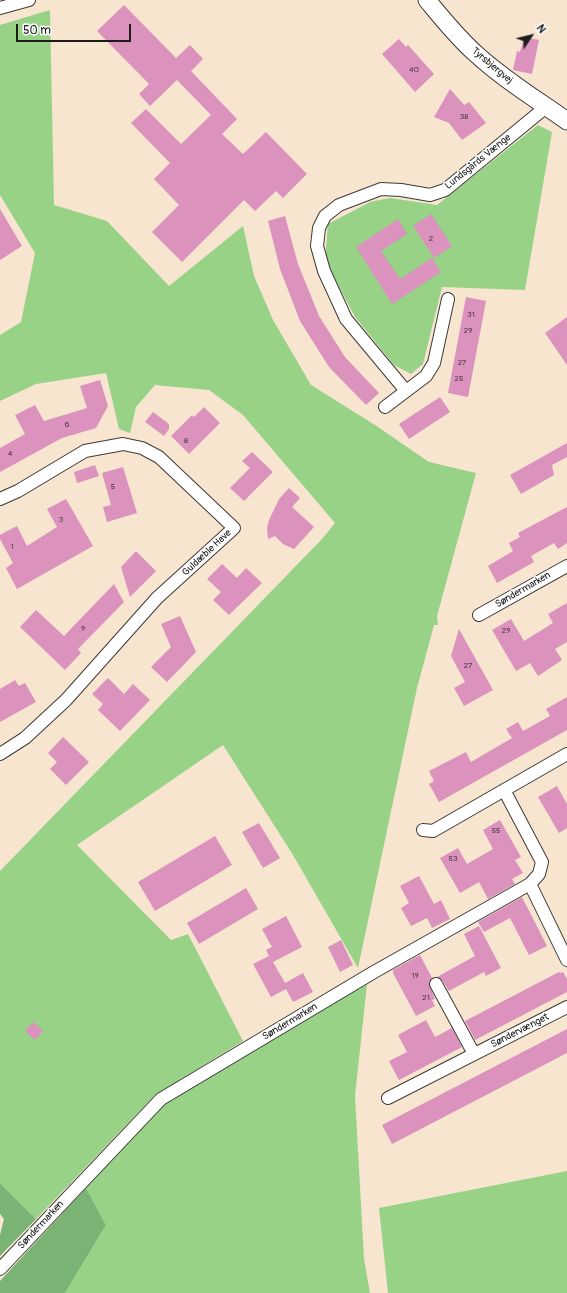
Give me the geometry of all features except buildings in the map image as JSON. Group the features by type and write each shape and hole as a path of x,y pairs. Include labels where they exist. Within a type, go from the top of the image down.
{"street":[{"path":"0,8 29,0"},
{"name":"Tyrsbjergvej","path":"427,0 452,30 475,54 508,80 567,121"},
{"name":"Lundsgårds Vænge","path":"406,391 346,319 324,271 317,246 319,228 325,216 339,205 381,189 401,190 430,195 445,190 546,107"},
{"path":"385,407 426,376 434,363 448,299"},
{"name":"Guldæble Have","path":"0,499 18,491 85,451 123,444 142,448 159,457 234,528 157,598 66,700 25,738 0,754"},
{"name":"Søndermarken","path":"479,615 567,566"},
{"path":"423,830 433,831 567,754"},
{"name":"Søndermarken","path":"0,1269 161,1099 374,972 530,884 539,874 542,862 504,790"},
{"path":"530,884 567,960"},
{"path":"436,984 474,1054"},
{"name":"Søndervænget","path":"388,1098 567,1007"}],"green space":[{"path":"50,10 54,205 107,221 169,286 243,226 254,276 273,320 311,385 375,425 429,462 476,473 437,616 438,625 434,625 417,688 358,968 293,855 223,745 77,845 171,940 188,934 243,1041 155,1095 36,1219 0,1183 0,871 322,539 335,523 243,415 209,390 155,385 136,407 130,433 119,429 106,373 36,384 0,401 0,335 21,322 35,253 0,195 0,25"},
{"path":"538,125 552,132 525,290 442,287 423,364 411,374 394,365 355,317 325,260 328,224 370,202 390,198 437,205"},
{"path":"367,984 355,1096 364,1259 370,1293 65,1293 106,1225 86,1188 166,1100"},
{"path":"567,1171 567,1293 388,1293 379,1208"},
{"path":"0,1183 36,1219 0,1256 0,1235 4,1219 0,1214"},
{"path":"86,1188 106,1225 65,1293 0,1293 0,1281"}]}
